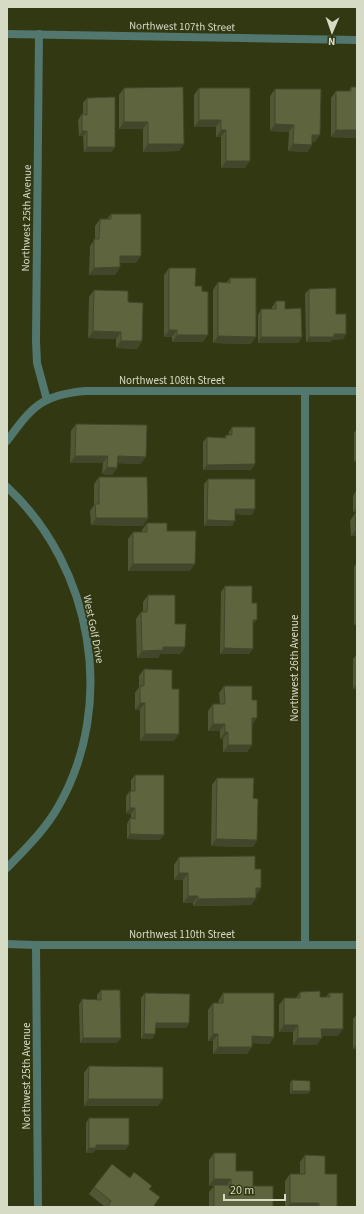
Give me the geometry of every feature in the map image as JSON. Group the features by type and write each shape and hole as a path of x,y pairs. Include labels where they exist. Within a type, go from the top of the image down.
{"street":[{"name":"Northwest 107th Street","path":"7,34 357,40"},
{"name":"Northwest 25th Avenue","path":"39,34 36,341 37,363 47,400"},
{"name":"Northwest 26th Avenue","path":"305,391 305,945"},
{"name":"Northwest 108th Street","path":"7,441 32,409 47,400 70,392 357,391"},
{"name":"West Golf Drive","path":"7,487 38,523 61,557 77,594 90,654 91,672 87,725 78,762 69,787 57,809 45,826 7,868"},
{"name":"Northwest 110th Street","path":"7,944 357,945"},
{"name":"Northwest 25th Avenue","path":"36,945 38,1207"}],"building":[{"path":"183,87 184,144 148,144 148,122 124,122 124,88"},
{"path":"351,87 357,87 357,130 336,130 336,91 351,91"},
{"path":"199,88 250,88 250,161 226,161 226,130 221,130 221,120 199,120"},
{"path":"275,89 321,89 320,135 312,135 312,145 293,144 294,125 275,124"},
{"path":"115,97 115,147 87,147 87,131 82,131 82,114 87,115 87,98"},
{"path":"111,214 141,214 141,256 120,256 120,267 94,268 94,239 99,239 100,219 111,219"},
{"path":"169,268 196,268 195,286 202,286 202,291 208,292 208,335 177,335 177,330 169,330"},
{"path":"230,278 256,278 256,337 218,336 218,282 230,283"},
{"path":"336,288 336,314 346,314 346,334 334,334 334,337 309,337 309,289"},
{"path":"94,290 128,291 128,302 143,303 142,341 121,341 121,332 93,331"},
{"path":"276,301 285,301 285,309 301,308 302,337 261,337 261,309 276,309"},
{"path":"76,424 147,425 146,457 118,456 117,468 107,467 108,456 75,456"},
{"path":"232,427 255,427 255,464 207,465 207,437 226,438 226,435 232,435"},
{"path":"99,477 147,477 148,518 96,518 95,504 99,504"},
{"path":"208,479 255,479 255,509 235,509 235,521 207,520"},
{"path":"355,513 357,513 357,529 356,529"},
{"path":"147,523 167,523 167,531 196,531 195,564 133,564 133,532 147,532"},
{"path":"225,586 252,586 252,603 257,603 257,620 253,620 253,649 224,648"},
{"path":"148,595 175,595 175,624 186,624 185,647 163,647 163,650 142,651 141,612 147,612"},
{"path":"144,669 172,670 172,689 179,689 179,734 145,734 145,703 140,703 140,686 144,686"},
{"path":"224,686 252,686 252,700 257,700 257,718 252,718 252,745 228,745 228,732 225,732 225,724 213,724 213,704 225,704"},
{"path":"135,775 164,775 164,835 130,834 130,818 135,819 135,808 130,808 130,791 135,791"},
{"path":"217,778 254,778 253,798 258,799 257,840 216,839"},
{"path":"255,856 255,869 261,869 261,888 256,888 256,898 198,899 198,896 188,896 188,873 179,873 179,857"},
{"path":"101,990 120,990 121,1038 83,1038 82,999 101,1000"},
{"path":"320,991 320,997 330,997 329,993 343,993 343,1029 321,1029 322,1038 298,1038 298,1025 284,1025 284,998 300,998 300,992"},
{"path":"145,993 190,994 189,1023 156,1023 155,1034 144,1034"},
{"path":"223,993 274,993 274,1037 252,1036 252,1047 218,1047 218,1034 213,1034 213,1003 223,1003"},
{"path":"89,1066 163,1067 163,1099 88,1099"},
{"path":"292,1080 310,1081 310,1091 292,1091"},
{"path":"89,1118 129,1118 129,1145 96,1145 96,1148 89,1148"},
{"path":"214,1153 236,1153 236,1171 253,1171 253,1186 273,1186 273,1207 214,1207 214,1185 231,1185 231,1179 214,1179"},
{"path":"305,1155 325,1156 325,1174 337,1174 337,1207 319,1207 319,1203 290,1203 290,1174 305,1174"},
{"path":"112,1164 130,1178 134,1172 152,1186 149,1189 160,1197 153,1207 108,1206 111,1201 94,1187"}]}
